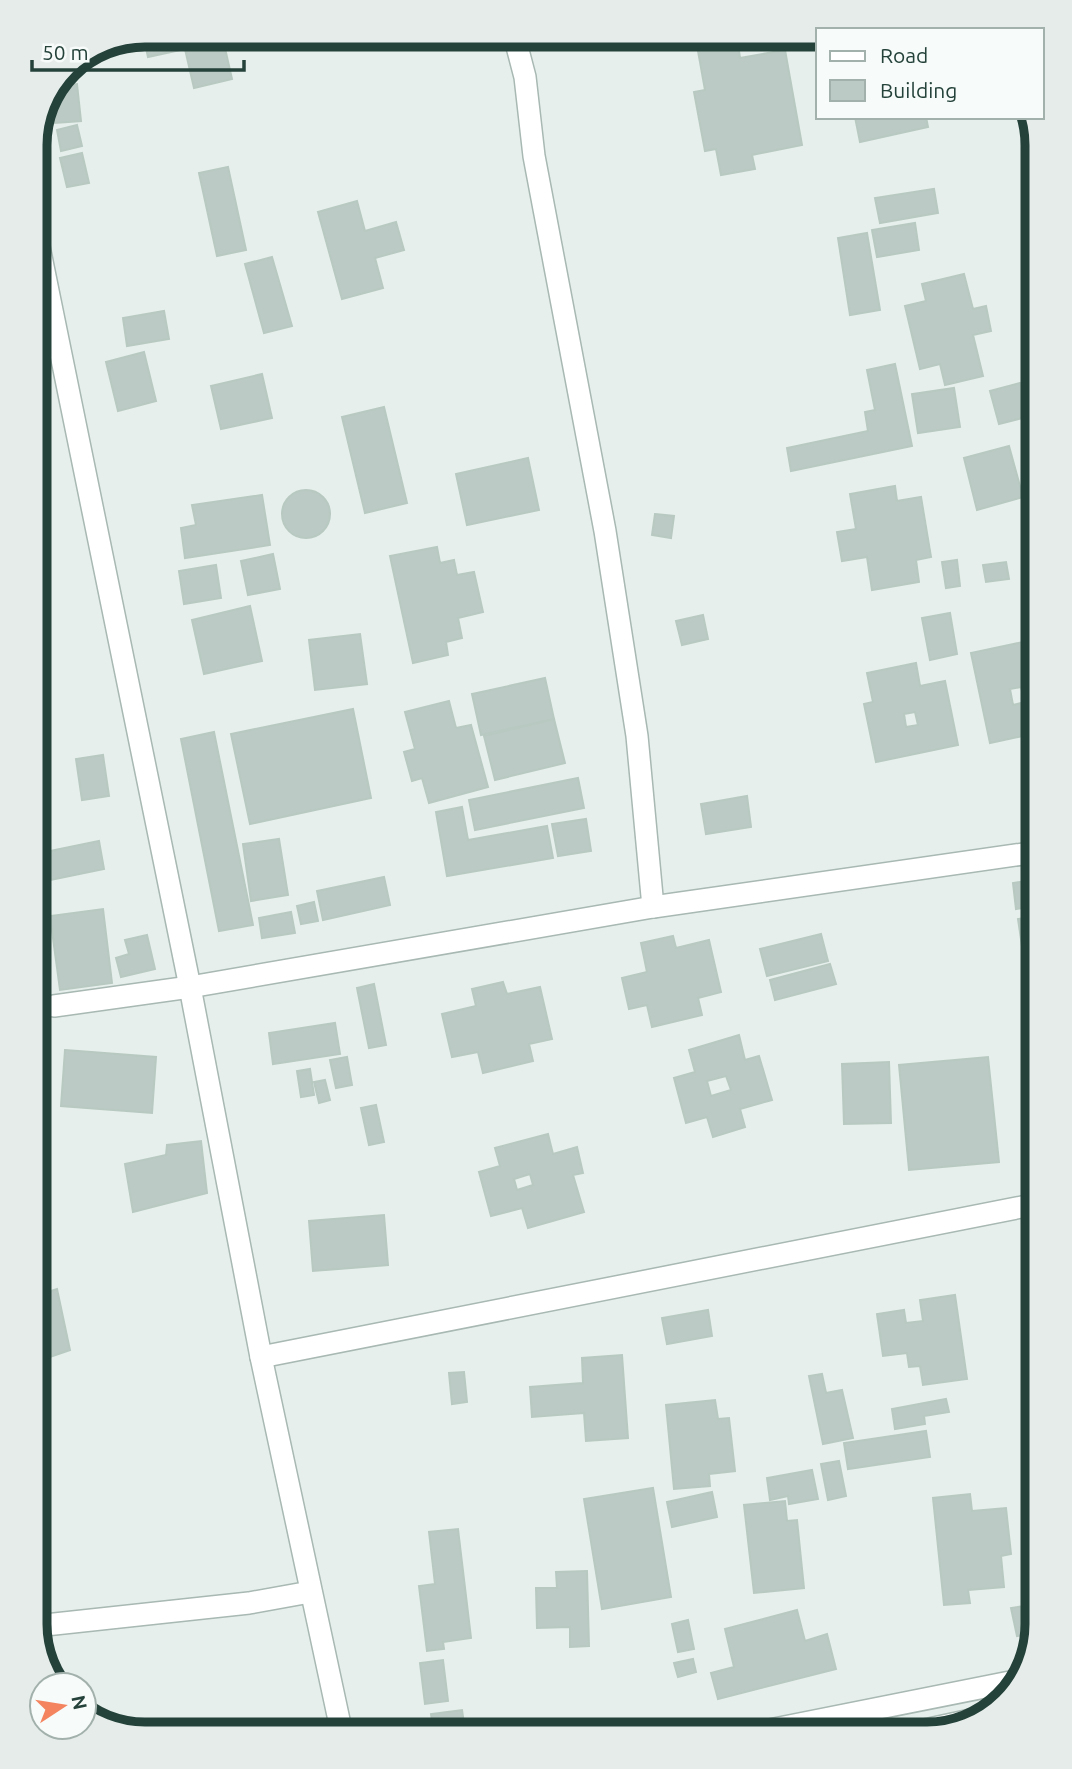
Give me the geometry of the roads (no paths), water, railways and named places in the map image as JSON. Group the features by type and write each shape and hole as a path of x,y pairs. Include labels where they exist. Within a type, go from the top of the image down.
{"street":[{"path":"517,47 525,78 534,156 609,559 637,737 653,907"},
{"path":"47,286 190,987 261,1357 339,1722"},
{"path":"54,1006 190,987 653,907 1025,854"},
{"path":"261,1357 1025,1206"},
{"path":"47,1625 249,1603 310,1592"},
{"path":"808,1722 1005,1682"}]}
